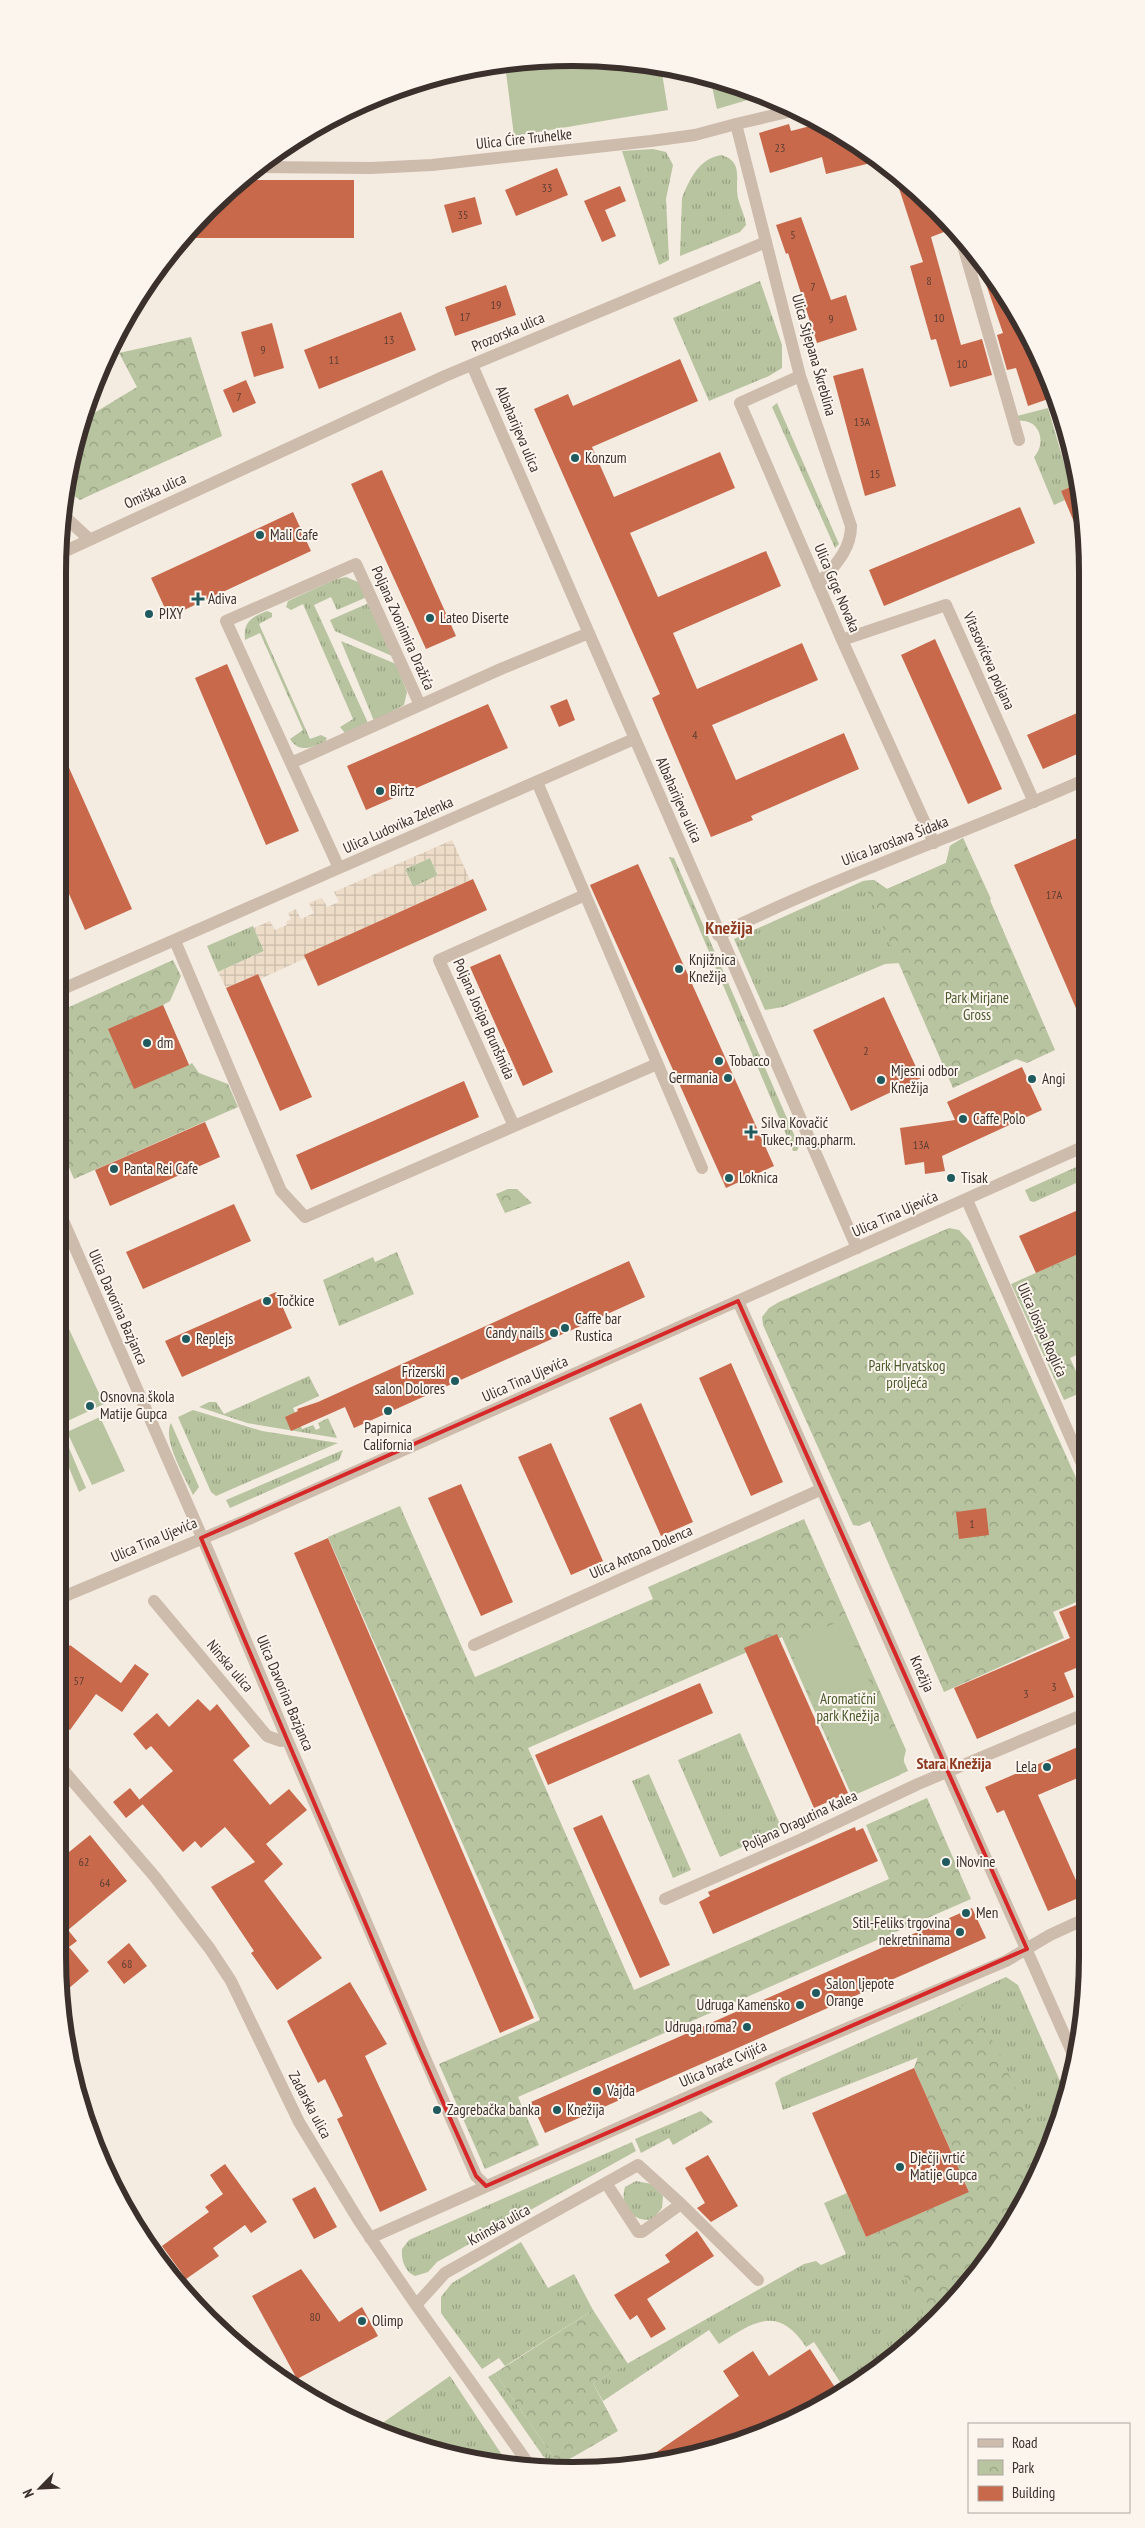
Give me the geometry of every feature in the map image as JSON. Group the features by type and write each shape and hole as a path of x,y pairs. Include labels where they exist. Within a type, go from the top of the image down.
{"street":[{"name":"Ulica Ćire Truhelke","path":"270,167 371,168 432,165 694,135 784,113"},
{"name":"Ulica Stjepana Škreblina","path":"736,124 800,376 851,526 851,540 845,551 818,585"},
{"name":"Prozorska ulica","path":"266,459 472,365 766,242"},
{"path":"965,254 1019,440"},
{"name":"Albaharijeva ulica","path":"472,365 718,935 857,1248"},
{"name":"Ulica Grge Novaka","path":"800,376 740,403 842,640 934,843"},
{"name":"Omiška ulica","path":"67,551 266,459"},
{"path":"69,521 90,540"},
{"name":"Poljana Zvonimira Dražića","path":"339,868 226,621 356,564 420,705"},
{"name":"Vitasovićeva poljana","path":"842,640 946,605 1034,802"},
{"name":"Poljana Zvonimira Dražića","path":"290,763 589,633"},
{"name":"Ulica Ludovika Zelenka","path":"66,988 634,739"},
{"path":"537,782 702,1168"},
{"name":"Ulica Jaroslava Šidaka","path":"718,935 853,874 934,843 1079,782"},
{"name":"Poljana Josipa Brunšmida","path":"514,1126 439,960 585,894"},
{"path":"175,940 281,1191 305,1217 657,1064"},
{"name":"Ulica Tina Ujevića","path":"66,1595 249,1519 1079,1149"},
{"name":"Ulica Josipa Roglića","path":"967,1200 1079,1457"},
{"name":"Ulica Davorina Bazjanca","path":"66,1227 476,2176 486,2186"},
{"name":"Knežija","path":"738,1301 1070,2047"},
{"name":"Ulica Antona Dolenca","path":"474,1645 822,1489"},
{"name":"Ninska ulica","path":"154,1601 267,1736 281,1741 287,1739"},
{"name":"Poljana Dragutina Kalea","path":"665,1899 800,1840 918,1784 1079,1716"},
{"name":"Zadarska ulica","path":"66,1773 161,1885 210,1949 231,1981 299,2122 370,2238 525,2459"},
{"name":"Ulica braće Cvijića","path":"370,2238 744,2072 1006,1961 1050,1935 1079,1922"},
{"name":"Kninska ulica","path":"416,2305 446,2273 638,2165 682,2204 758,2280"},
{"path":"606,2183 638,2232 666,2216 682,2204"}],"highlighted area":[{"path":"738,1301 1027,1949 486,2186 476,2176 420,2051 201,1538"}],"green space":[{"path":"572,66 606,67 662,75 668,110 514,136 506,71 539,67"},
{"path":"712,86 751,99 717,109"},
{"path":"653,149 666,152 673,165 666,199 669,260 659,265 622,151"},
{"path":"721,155 733,162 736,167 738,198 746,225 740,232 680,256 682,198 688,183 701,165 713,157"},
{"path":"760,281 782,345 782,368 769,376 709,401 673,318"},
{"path":"191,337 222,436 80,500 73,495 76,474 92,415 137,387 119,353"},
{"path":"777,403 839,544 835,548 772,407"},
{"path":"1048,408 1067,473 1069,474 1071,487 1061,491 1065,500 1054,505 1034,457 1040,445 1039,433 1032,423 1018,421 1017,416"},
{"path":"346,577 358,582 367,597 337,610 331,597 314,605 368,723 345,733 340,727 353,719 303,604 291,610 286,607 288,601 336,579"},
{"path":"369,603 392,656 335,631 330,620"},
{"path":"267,611 272,613 272,617 259,624 310,739 321,735 327,738 325,742 315,746 302,748 294,744 290,739 303,730 260,633 245,640 247,624 257,615"},
{"path":"341,641 396,664 407,692 404,705 374,721"},
{"path":"963,838 991,899 900,963 885,964 783,1007 765,1010 734,939 863,881 874,880 887,889 946,863 950,846"},
{"name":"Park Mirjane Gross","path":"963,838 1055,1050 1027,1063 1016,1059 953,1088 863,881 874,880 887,889 946,863 950,846"},
{"path":"669,857 674,858 799,1146 797,1151 793,1151"},
{"path":"430,858 438,876 413,887 405,869"},
{"path":"253,926 264,951 218,972 207,946"},
{"path":"173,960 181,976 170,1001 163,1005 189,1065 192,1063 199,1073 228,1084 238,1107 74,1179 66,1160 66,1008"},
{"path":"1079,1166 1079,1182 1034,1202 1030,1201 1025,1190"},
{"path":"508,1189 517,1189 532,1203 505,1213 496,1194"},
{"name":"Park Hrvatskog proljeća","path":"949,1228 959,1230 970,1242 1079,1484 1079,1601 1053,1612 1064,1638 944,1692 870,1521 859,1526 853,1525 763,1325 762,1317 769,1308"},
{"path":"397,1252 414,1294 339,1326 323,1280 373,1257 375,1262"},
{"path":"1079,1254 1079,1354 1070,1358 1079,1378 1079,1394 1064,1400 1011,1284"},
{"path":"68,1327 104,1404 66,1422 66,1328"},
{"path":"309,1376 319,1396 293,1408 302,1429 313,1425 316,1430 320,1428 318,1423 328,1418 337,1438 247,1423 199,1407 209,1402 216,1402 224,1414"},
{"path":"193,1410 262,1431 338,1443 216,1496 211,1492 178,1417"},
{"path":"100,1417 125,1471 92,1485 67,1432"},
{"path":"171,1423 199,1487 193,1495 172,1449 169,1430"},
{"path":"66,1441 86,1488 79,1492 66,1460"},
{"path":"343,1450 339,1460 230,1508 226,1500"},
{"path":"400,1506 475,1677 653,1599 648,1587 804,1519 906,1750 900,1775 852,1796 782,1637 528,1748 634,1990 889,1879 866,1825 927,1798 971,1899 518,2097 539,2145 485,2169 439,2064 540,2020 328,1537"},
{"name":"Aromatični park Knežija","path":"843,1620 908,1771 854,1795 788,1643"},
{"path":"740,1733 782,1829 720,1857 678,1760"},
{"path":"649,1774 691,1870 673,1878 632,1781"},
{"path":"1006,1977 1018,1985 1062,2085 1052,2118 1040,2149 1013,2204 919,2057 783,2110 775,2083 781,2078"},
{"path":"973,2001 1043,2142 1027,2179 993,2237 953,2289 925,2318 882,2230 969,2192 960,2170 949,2174 955,2160 914,2068 928,2028 939,2017"},
{"path":"701,2111 713,2122 673,2145 669,2138 641,2153 635,2139"},
{"path":"632,2142 636,2151 437,2262 428,2272 415,2276 406,2269 402,2257 402,2249 409,2240"},
{"path":"636,2181 652,2184 663,2196 662,2208 653,2219 640,2219 634,2216 626,2206 624,2200 625,2187"},
{"path":"973,2190 962,2278 906,2336 881,2357 841,2384 814,2342 806,2347 796,2334 785,2325 775,2321 765,2321 743,2329 719,2344 709,2330 603,2401 593,2383 804,2264 816,2261 821,2265 846,2254 824,2203 847,2193 866,2237"},
{"path":"521,2242 548,2288 574,2274 593,2310 505,2366 499,2358 482,2369 441,2313 441,2297 452,2283"},
{"path":"593,2310 628,2364 593,2383 618,2431 565,2462 560,2462 559,2459 555,2459 495,2373"},
{"path":"495,2373 555,2459 553,2461 543,2456 488,2377"},
{"path":"450,2376 503,2457 441,2444 381,2424"}],"shaded area":[{"path":"452,840 470,880 305,955 306,958 260,979 258,974 226,988 218,972 264,951 254,928 270,921 275,930 287,925 286,922 291,919 288,913 296,909 301,919 314,913 309,903 322,898 327,907 339,902 334,892","holes":["430,858 438,875 413,887 405,869"]}],"building":[{"path":"789,124 791,131 811,126 870,163 826,174 822,157 770,173 759,133"},
{"path":"557,168 568,195 516,216 505,190"},
{"path":"253,180 354,180 354,238 193,238"},
{"path":"898,185 943,228 944,232 931,237 961,345 982,339 992,375 950,387 936,339 931,340 910,266 923,262"},
{"path":"620,186 626,201 605,210 616,236 602,242 584,201"},
{"path":"475,197 482,224 452,233 444,205"},
{"path":"801,217 831,300 846,295 857,330 817,343 788,253 786,254 776,225"},
{"path":"988,283 1011,319 1027,349 1048,399 1028,406 1016,368 1007,370 997,335 1003,333 986,284"},
{"path":"506,285 516,315 455,336 445,307"},
{"path":"401,312 416,350 319,389 304,350"},
{"path":"272,323 284,368 254,377 241,332"},
{"path":"680,359 698,401 592,447 614,497 720,452 735,488 630,533 658,597 766,551 781,586 673,633 697,689 802,643 818,680 712,725 736,780 844,733 859,769 751,816 753,820 711,837 652,698 660,694 534,409 568,394 573,406"},
{"path":"863,368 896,486 865,496 833,376"},
{"path":"246,380 256,403 233,413 223,390"},
{"path":"382,470 456,636 426,649 351,484"},
{"path":"1071,487 1077,528 1061,491"},
{"path":"1020,507 1035,543 884,606 869,570"},
{"path":"293,512 311,551 169,617 151,578"},
{"path":"935,639 1002,789 968,804 901,655"},
{"path":"227,664 299,831 266,845 195,678"},
{"path":"567,699 575,720 559,727 550,706"},
{"path":"488,704 508,748 366,810 347,766"},
{"path":"1079,712 1079,753 1043,769 1027,735"},
{"path":"66,761 132,909 85,930 66,887"},
{"path":"1079,837 1079,1015 1014,865"},
{"path":"638,864 774,1166 726,1188 590,885"},
{"path":"473,879 487,910 318,986 304,955"},
{"path":"500,954 553,1072 523,1086 470,967"},
{"path":"258,974 312,1097 280,1111 226,988"},
{"path":"884,997 921,1078 851,1111 813,1030"},
{"name":"dm","path":"163,1005 189,1065 134,1089 108,1029"},
{"path":"1022,1067 1042,1110 942,1156 945,1171 925,1174 924,1162 905,1165 900,1128 955,1120 947,1102"},
{"path":"464,1081 479,1117 311,1190 296,1155"},
{"path":"205,1122 220,1157 110,1206 95,1170"},
{"path":"234,1204 251,1241 143,1289 126,1252"},
{"path":"1079,1210 1079,1254 1036,1273 1019,1236"},
{"path":"629,1261 645,1297 354,1428 345,1407 291,1431 285,1417 298,1411 297,1409 318,1402"},
{"path":"276,1292 292,1328 182,1377 165,1341"},
{"path":"731,1363 783,1482 751,1496 699,1378"},
{"path":"641,1403 693,1522 661,1536 609,1418"},
{"path":"551,1443 603,1561 571,1575 518,1457"},
{"path":"461,1484 513,1602 481,1616 428,1498"},
{"path":"986,1508 989,1535 959,1539 956,1512"},
{"path":"328,1538 534,2018 500,2033 294,1553"},
{"path":"1079,1604 1079,1667 1064,1673 1074,1697 977,1739 954,1688 1070,1638 1059,1612"},
{"path":"777,1634 848,1793 814,1808 744,1648"},
{"path":"70,1645 121,1683 135,1664 149,1674 122,1712 96,1694 70,1730 66,1727 66,1651"},
{"path":"700,1683 713,1713 548,1785 535,1755"},
{"path":"198,1699 210,1711 217,1704 250,1746 233,1760 270,1805 289,1789 307,1810 266,1844 283,1864 264,1881 322,1958 277,1990 251,1953 254,1951 211,1887 255,1862 225,1827 201,1848 195,1841 183,1852 139,1800 173,1771 151,1746 146,1750 133,1734 157,1713 169,1727"},
{"path":"1079,1746 1079,1777 1038,1795 1079,1887 1079,1898 1048,1911 1004,1810 997,1813 985,1787"},
{"path":"130,1788 143,1804 126,1818 113,1802"},
{"path":"602,1815 670,1965 640,1978 573,1828"},
{"path":"855,1827 856,1831 863,1828 878,1861 713,1934 699,1902 710,1896 708,1892"},
{"path":"90,1835 127,1881 68,1930 77,1941 69,1947 89,1971 68,1989 66,1956 66,1854"},
{"path":"972,1908 986,1938 545,2133 531,2102"},
{"path":"129,1943 147,1966 124,1984 107,1962"},
{"path":"350,1982 387,2044 365,2056 427,2190 380,2212 337,2119 343,2116 325,2079 318,2083 287,2021"},
{"path":"914,2068 969,2192 866,2237 812,2113"},
{"path":"708,2155 738,2206 711,2222 697,2208 705,2203 685,2168"},
{"path":"225,2164 267,2222 251,2233 245,2225 213,2248 219,2256 186,2279 162,2246 209,2212 205,2207 223,2194 210,2175"},
{"path":"315,2187 337,2227 314,2239 292,2199"},
{"path":"697,2231 714,2256 647,2299 666,2329 651,2338 637,2315 630,2320 614,2295 670,2262 665,2255"},
{"path":"301,2269 339,2322 362,2307 378,2336 297,2379 252,2296"},
{"path":"810,2349 835,2388 796,2410 735,2435 671,2452 652,2455 739,2396 723,2371 753,2351 769,2376"}],"place":[{"name":"Konzum","path":"575,458"},
{"name":"Mali Cafe","path":"260,535"},
{"name":"Adiva","path":"198,599"},
{"name":"PIXY","path":"149,614"},
{"name":"Lateo Diserte","path":"430,618"},
{"name":"Birtz","path":"380,791"},
{"name":"Knjižnica Knežija","path":"679,969"},
{"name":"dm","path":"147,1043"},
{"name":"Tobacco","path":"719,1061"},
{"name":"Germania","path":"728,1078"},
{"name":"Angi","path":"1032,1079"},
{"name":"Mjesni odbor Knežija","path":"881,1080"},
{"name":"Caffe Polo","path":"963,1119"},
{"name":"Silva Kovačić Tukec, mag.pharm.","path":"751,1132"},
{"name":"Panta Rei Cafe","path":"114,1169"},
{"name":"Loknica","path":"729,1178"},
{"name":"Tisak","path":"951,1178"},
{"name":"Točkice","path":"267,1301"},
{"name":"Caffe bar Rustica","path":"565,1328"},
{"name":"Candy nails","path":"554,1333"},
{"name":"Replejs","path":"186,1339"},
{"name":"Frizerski salon Dolores","path":"455,1381"},
{"name":"Osnovna škola Matije Gupca","path":"90,1406"},
{"name":"Papirnica California","path":"388,1411"},
{"name":"Lela","path":"1047,1767"},
{"name":"iNovine","path":"946,1862"},
{"name":"Men","path":"966,1913"},
{"name":"Stil-Feliks trgovina nekretninama","path":"960,1932"},
{"name":"Salon ljepote Orange","path":"816,1993"},
{"name":"Udruga Kamensko","path":"800,2005"},
{"name":"Udruga roma?","path":"747,2027"},
{"name":"Vajda","path":"597,2091"},
{"name":"Zagrebačka banka","path":"437,2110"},
{"name":"Knežija","path":"557,2110"},
{"name":"Dječji vrtić Matije Gupca","path":"900,2167"},
{"name":"Olimp","path":"362,2321"}],"district":[{"name":"Knežija","path":"729,928"},
{"name":"Stara Knežija","path":"954,1763"}]}
